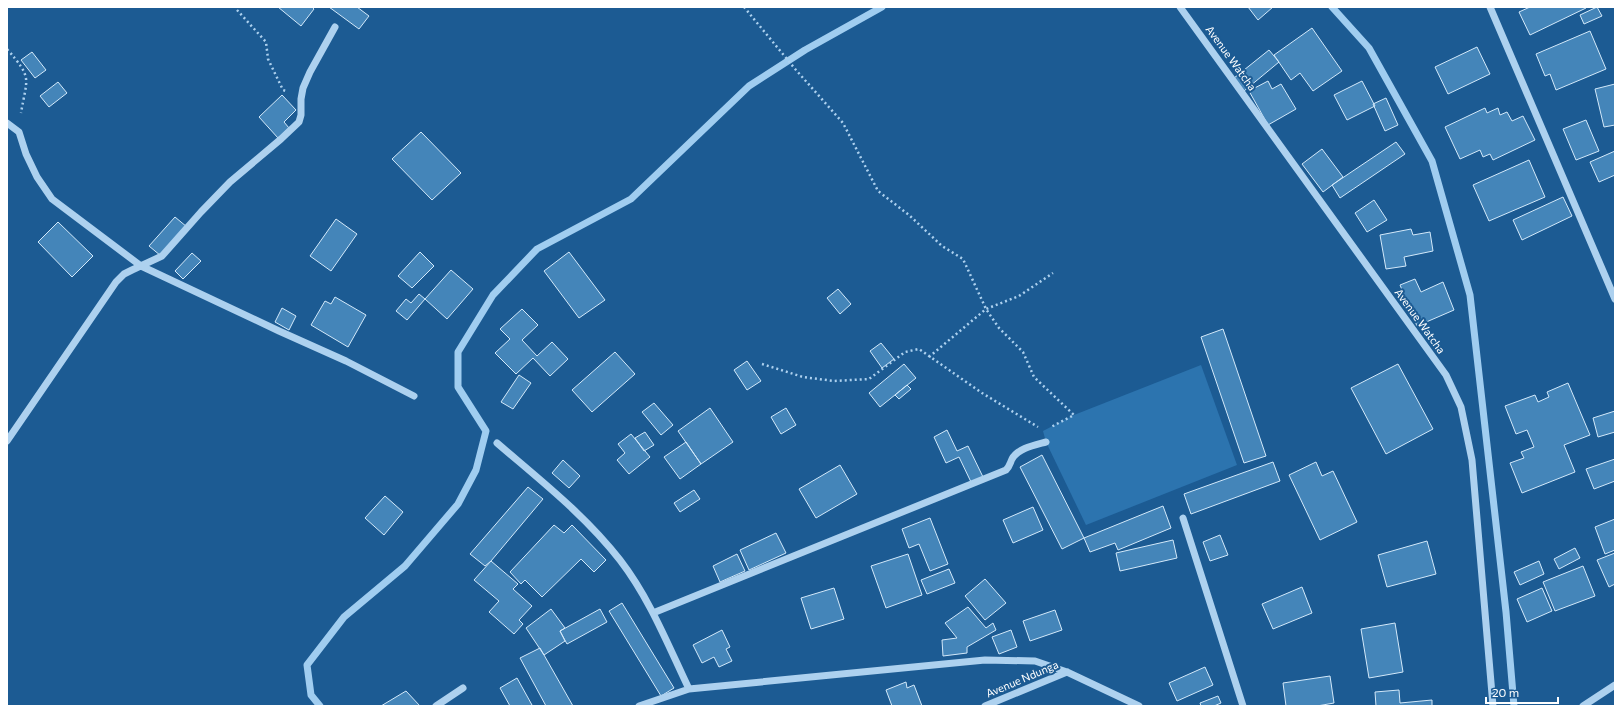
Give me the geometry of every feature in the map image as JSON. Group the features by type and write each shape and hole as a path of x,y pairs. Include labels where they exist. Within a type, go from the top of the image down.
{"street":[{"name":"Avenue Watcha","path":"1180,7 1446,375 1461,407 1472,460 1493,706"},
{"path":"1490,7 1615,298"},
{"path":"7,441 116,282 124,274 162,256 230,182 299,122 301,115 301,99 310,72 335,27"},
{"path":"7,123 19,132 26,154 37,177 52,199 141,266 279,331 346,360 414,396"},
{"path":"497,442 578,513 621,561 644,596 689,689"},
{"path":"653,613 1006,470 1009,467 1012,458 1021,451 1046,442"},
{"path":"1183,518 1243,706"},
{"path":"639,706 689,689 985,660 1035,662 1067,672 1139,706"},
{"name":"Avenue Ndunga","path":"985,706 1067,672"},
{"path":"1583,706 1615,685"},
{"path":"436,706 463,688"}],"path":[{"path":"744,7 796,70 843,123 878,192 910,215 942,246 963,259 986,309 999,328 1024,352 1034,377 1074,415 1043,431"},
{"path":"237,10 266,42 268,59 283,90 301,99"},
{"path":"7,49 22,66 26,75 27,83 19,132"},
{"path":"929,357 986,309 1019,296 1053,273"},
{"path":"762,364 803,377 834,381 869,379 905,352 919,350 982,393 1043,431 1046,442"}],"shaded area":[{"path":"1201,365 1237,465 1086,525 1046,442 1043,431 1074,415"}],"building":[{"path":"278,7 312,7 314,9 301,26"},
{"path":"329,7 357,7 369,16 359,29"},
{"path":"1248,7 1273,7 1258,20"},
{"path":"1530,7 1586,8 1530,35 1519,12"},
{"path":"1597,7 1602,16 1584,24 1580,15"},
{"path":"1312,28 1342,71 1313,91 1300,73 1291,80 1274,55"},
{"path":"1590,31 1606,69 1556,90 1550,74 1545,76 1536,54"},
{"path":"1477,47 1490,74 1448,94 1435,67"},
{"path":"1269,50 1279,62 1244,91 1234,78"},
{"path":"32,52 46,70 35,78 21,60"},
{"path":"1268,81 1272,89 1281,84 1296,109 1268,125 1249,91"},
{"path":"1362,81 1375,106 1347,120 1334,95"},
{"path":"58,82 67,93 49,107 40,96"},
{"path":"1615,84 1615,125 1604,127 1595,89"},
{"path":"282,95 296,110 284,122 289,128 278,138 259,117"},
{"path":"1386,98 1398,125 1385,131 1373,104"},
{"path":"1485,108 1487,113 1498,108 1500,115 1507,112 1512,121 1523,116 1535,140 1493,160 1490,154 1483,157 1480,150 1460,159 1445,127"},
{"path":"1586,120 1599,151 1576,160 1563,129"},
{"path":"421,132 461,173 432,200 392,159"},
{"path":"1396,142 1405,154 1340,198 1332,185"},
{"path":"1322,149 1343,177 1323,192 1302,164"},
{"path":"1615,151 1615,175 1599,182 1590,162"},
{"path":"1529,160 1545,197 1489,221 1473,185"},
{"path":"1563,197 1572,216 1522,240 1513,220"},
{"path":"1374,200 1387,220 1367,232 1355,213"},
{"path":"175,217 187,227 161,256 149,246"},
{"path":"336,219 357,234 331,271 310,256"},
{"path":"58,222 93,256 72,277 38,242"},
{"path":"1411,229 1413,235 1430,232 1433,251 1404,257 1406,266 1386,269 1380,235"},
{"path":"420,252 434,266 412,288 398,276"},
{"path":"569,252 605,300 579,318 544,271"},
{"path":"192,253 201,261 183,279 175,271"},
{"path":"451,270 473,289 447,319 425,299"},
{"path":"1415,279 1421,292 1443,282 1454,310 1417,326 1400,285"},
{"path":"838,289 851,304 840,314 827,298"},
{"path":"419,294 425,299 407,320 396,311 406,299 411,303"},
{"path":"335,297 366,315 348,347 311,325 325,301 331,304"},
{"path":"282,308 296,316 289,330 275,322"},
{"path":"522,309 538,325 522,340 537,356 552,342 568,359 550,376 533,358 516,374 495,353 510,339 500,329"},
{"path":"1223,329 1266,456 1244,463 1201,337"},
{"path":"881,343 894,359 882,368 870,351"},
{"path":"615,352 635,374 592,412 572,390"},
{"path":"747,361 761,381 747,390 734,370"},
{"path":"904,364 916,378 880,407 869,393"},
{"path":"1398,364 1433,429 1386,454 1351,388"},
{"path":"519,375 531,383 513,409 501,402"},
{"path":"1568,383 1590,435 1564,445 1575,472 1522,493 1510,463 1524,458 1521,452 1534,447 1527,430 1516,434 1505,406 1535,395 1538,402 1549,397 1547,392"},
{"path":"907,385 911,389 899,399 895,395"},
{"path":"654,403 673,425 661,435 642,412"},
{"path":"710,408 733,442 701,464 678,431"},
{"path":"786,408 796,425 781,434 771,417"},
{"path":"1615,411 1615,432 1598,437 1593,418"},
{"path":"947,430 957,451 968,446 983,477 971,482 959,457 946,463 934,437"},
{"path":"645,432 654,445 644,451 635,438"},
{"path":"631,434 650,457 629,474 617,460 625,453 618,444"},
{"path":"686,442 701,464 680,479 664,457"},
{"path":"1042,455 1084,538 1062,549 1020,467"},
{"path":"1615,459 1615,481 1594,489 1586,469"},
{"path":"563,460 580,476 569,488 552,473"},
{"path":"1273,462 1280,481 1191,514 1184,494"},
{"path":"1316,462 1322,476 1333,471 1357,522 1320,540 1289,475"},
{"path":"840,465 857,494 816,518 799,489"},
{"path":"528,487 543,499 491,561 485,566 470,554"},
{"path":"694,490 700,499 680,512 674,503"},
{"path":"385,496 403,512 384,535 365,518"},
{"path":"1163,506 1171,528 1118,550 1115,543 1090,552 1084,538"},
{"path":"1033,507 1043,530 1013,543 1003,520"},
{"path":"930,518 948,564 930,571 919,544 909,548 902,529"},
{"path":"1615,519 1615,550 1605,554 1595,527"},
{"path":"554,525 564,533 572,525 606,560 594,572 581,559 542,597 525,580 521,584 510,572"},
{"path":"776,533 786,553 749,570 740,550"},
{"path":"1220,535 1228,555 1210,561 1203,542"},
{"path":"1173,540 1177,558 1120,571 1116,553"},
{"path":"1427,541 1436,574 1387,587 1378,555"},
{"path":"1575,548 1580,558 1559,569 1554,559"},
{"path":"1615,553 1615,584 1609,587 1597,560"},
{"path":"737,554 745,571 720,582 713,566"},
{"path":"908,554 922,595 886,608 871,566"},
{"path":"491,561 518,584 513,589 532,606 519,620 523,624 514,634 489,612 499,601 474,580"},
{"path":"1539,561 1544,574 1520,585 1514,572"},
{"path":"1583,566 1595,596 1555,611 1543,582"},
{"path":"949,569 955,583 927,594 921,580"},
{"path":"985,579 1006,603 985,620 965,596"},
{"path":"1302,587 1312,613 1273,629 1262,604"},
{"path":"834,588 844,619 811,629 801,598"},
{"path":"1542,588 1552,611 1527,622 1517,599"},
{"path":"622,603 674,688 661,696 609,611"},
{"path":"968,607 986,628 993,623 996,630 967,647 967,653 943,656 942,640 957,638 945,623"},
{"path":"551,609 565,628 560,631 565,641 544,655 526,628"},
{"path":"600,609 607,622 567,644 560,631"},
{"path":"1055,610 1062,630 1030,641 1023,621"},
{"path":"1395,623 1403,672 1369,678 1361,629"},
{"path":"722,630 730,647 726,649 732,661 719,667 714,657 702,663 693,645"},
{"path":"1011,630 1017,647 999,654 992,637"},
{"path":"540,648 573,706 546,706 520,658"},
{"path":"1205,667 1213,685 1177,701 1169,683"},
{"path":"1330,676 1334,703 1317,706 1286,706 1283,683"},
{"path":"517,678 532,705 510,706 500,688"},
{"path":"906,682 907,688 914,685 922,706 892,706 886,690"},
{"path":"1399,690 1400,703 1432,700 1432,706 1376,706 1375,692"},
{"path":"406,691 420,706 381,706"},
{"path":"1218,696 1221,703 1214,706 1201,706 1200,703"}],"waterway":[{"path":"320,706 311,695 307,665 344,617 405,566 458,504 476,470 486,431 458,387 458,352 493,295 537,249 631,199 749,86 805,50 882,7"},
{"path":"1332,7 1369,48 1432,161 1470,295 1506,612 1514,706"}]}
